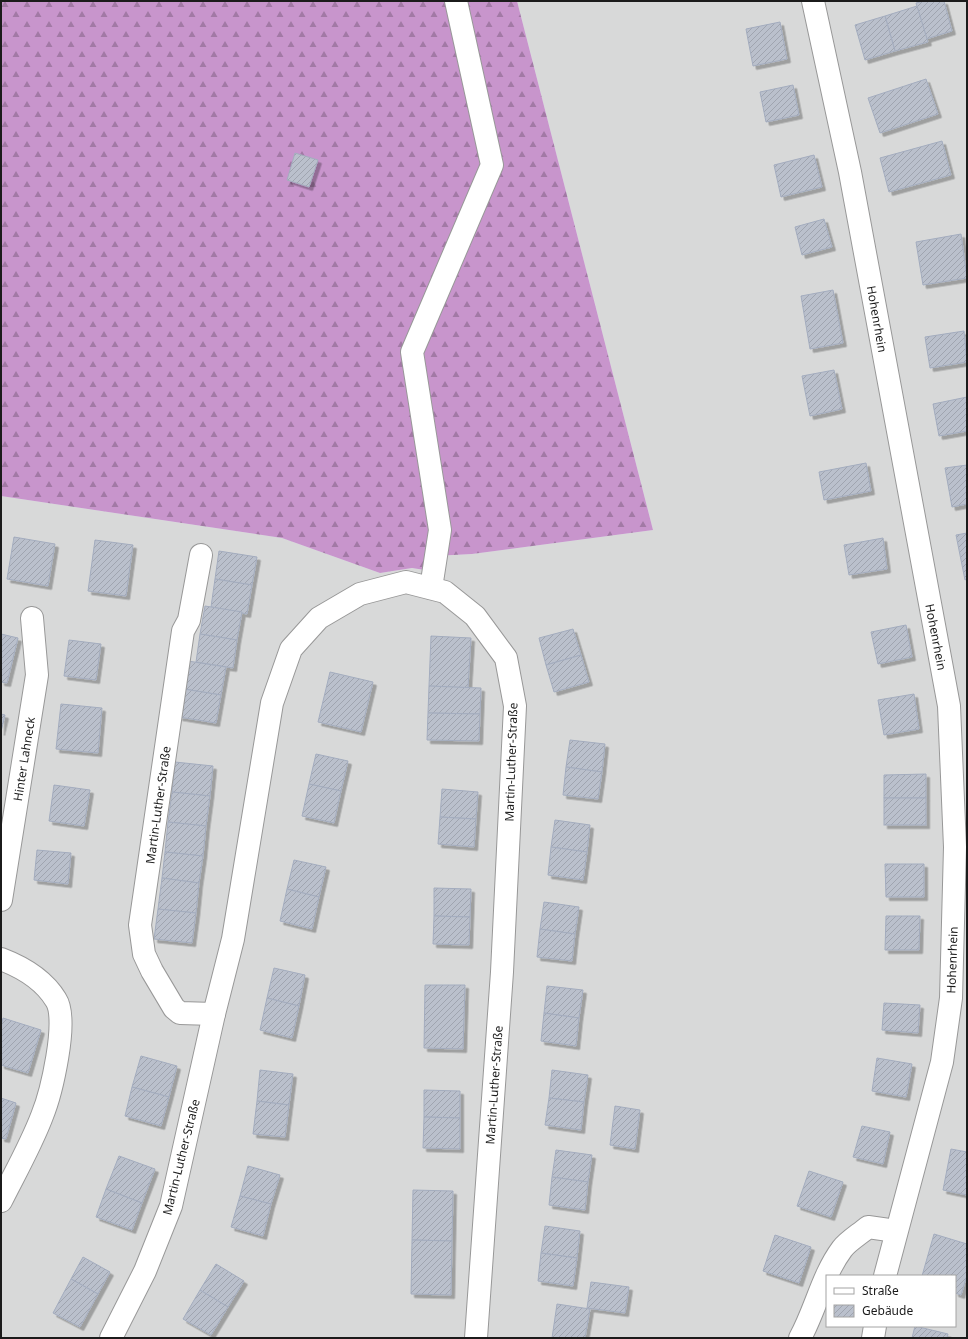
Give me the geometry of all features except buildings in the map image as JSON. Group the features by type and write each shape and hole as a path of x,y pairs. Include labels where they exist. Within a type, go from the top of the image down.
{"street":[{"path":"431,588 440,530 412,352 492,165 456,1"},
{"name":"Hohenrhein","path":"813,1 850,172 949,706 955,847 951,998 942,1062 885,1275"},
{"name":"Martin-Luther-Straße","path":"201,554 189,620 183,631 140,925 144,954 152,971 174,1008 180,1013 214,1014"},
{"name":"Martin-Luther-Straße","path":"111,1338 145,1272 171,1206 214,1014 233,939 272,704 291,649 319,618 360,594 406,582 445,592 475,616 506,658 515,706 502,972 476,1338"},
{"name":"Hinter Lahneck","path":"1,900 37,675 32,618"},
{"path":"1,960 13,964 40,980 57,1001 61,1017 54,1072 42,1116 1,1201"},
{"path":"826,1275 843,1248 868,1228 896,1231"},
{"path":"800,1338 810,1320 826,1276"},
{"path":"873,1338 875,1327"}],"shaded area":[{"path":"517,1 967,1 967,1338 1,1338 1,496 282,538 380,573 412,568 431,571 434,556 472,554 653,530"}],"green space":[{"path":"1,1 517,1 653,530 472,554 434,556 431,571 412,568 380,573 282,538 1,496"}]}
